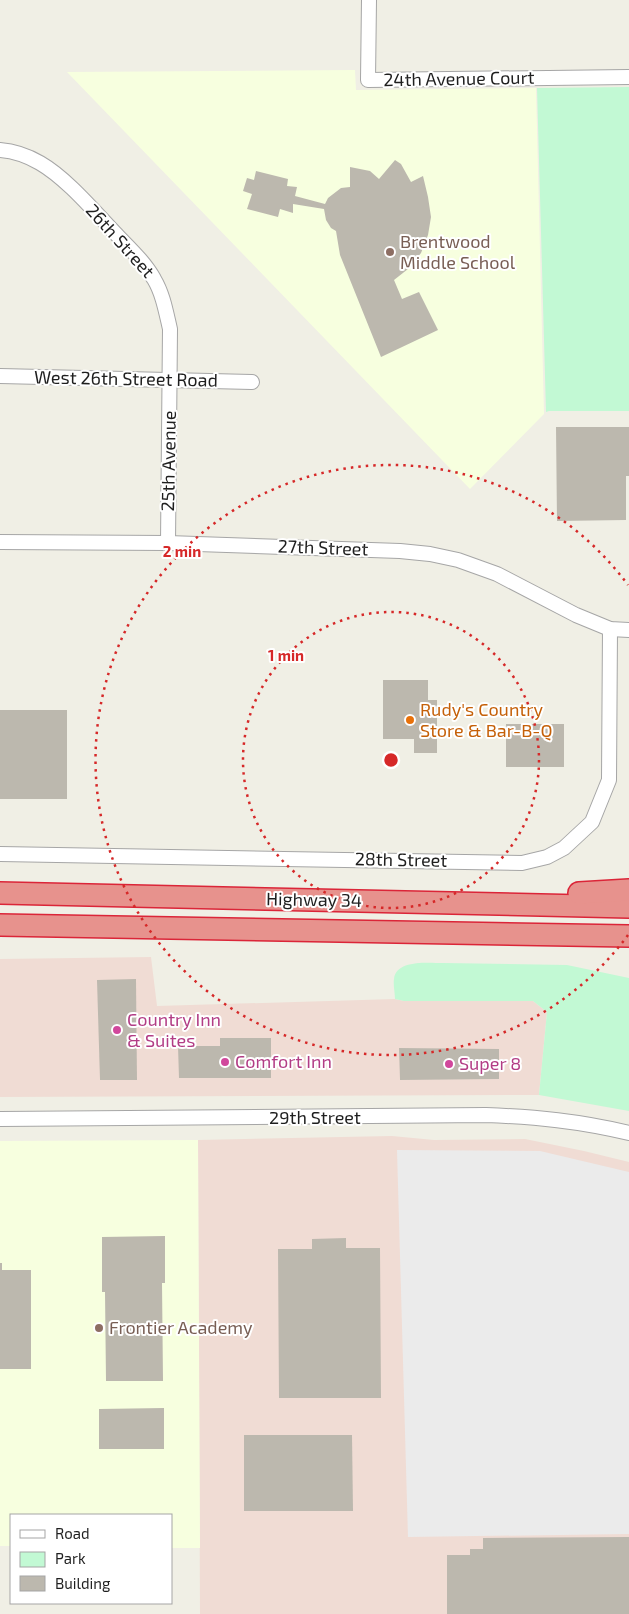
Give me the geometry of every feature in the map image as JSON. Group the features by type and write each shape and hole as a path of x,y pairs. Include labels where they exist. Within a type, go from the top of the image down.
{"highway":[{"path":"504,904 534,894 629,890"},
{"name":"Highway 34","path":"0,893 629,907"},
{"name":"Highway 34","path":"0,925 629,936"},
{"path":"481,934 532,942 629,950"}],"street":[{"name":"24th Avenue Court","path":"369,0 368,80 629,77"},
{"name":"26th Street","path":"0,150 20,155 39,163 56,175 86,203 142,262 154,279 163,298 170,330 170,379"},
{"name":"West 26th Street Road","path":"0,376 252,382"},
{"name":"25th Avenue","path":"168,543 170,379"},
{"name":"27th Street","path":"0,542 168,543 400,551 430,554 458,560 497,574 576,615 610,629 629,630"},
{"name":"28th Street","path":"0,854 522,863 546,857 564,848 592,822 609,780 610,629"},
{"name":"29th Street","path":"0,1119 486,1115 545,1118 596,1125 629,1133"}],"shaded area":[{"name":"Brentwood Middle School","path":"355,70 356,90 536,88 544,414 470,489 67,72"},
{"path":"151,957 157,1006 395,999 404,1001 533,1001 547,1012 539,1095 0,1097 0,959"},
{"path":"392,1136 434,1140 525,1139 629,1162 629,1614 200,1614 198,1140"},
{"name":"Frontier Academy","path":"198,1140 200,1548 172,1548 172,1514 10,1514 10,1546 0,1546 0,1141"},
{"path":"397,1150 540,1151 629,1172 629,1534 408,1537"}],"green space":[{"path":"629,87 629,411 546,412 537,88"},
{"path":"422,963 567,965 629,978 629,1111 539,1095 547,1012 533,1001 404,1001 395,999 394,979 396,973 407,965"}],"building":[{"path":"395,160 401,164 411,182 423,176 431,217 428,235 421,253 408,269 394,280 402,299 419,292 438,330 381,357 340,255 336,231 331,228 326,220 324,209 293,204 293,213 280,209 278,217 247,209 252,194 243,191 247,178 254,180 256,171 288,179 287,186 297,187 295,196 325,204 328,198 341,188 350,187 350,167 370,171 379,179"},
{"path":"556,427 629,427 629,476 626,476 626,520 557,521"},
{"name":"Rudy's Country Store & Bar-B-Q","path":"383,680 428,680 428,700 437,700 437,753 414,753 414,739 383,739"},
{"path":"0,710 67,710 67,799 0,799"},
{"path":"506,724 564,724 564,767 506,767"},
{"name":"Country Inn & Suites","path":"136,979 137,1080 100,1080 97,980"},
{"name":"Comfort Inn","path":"220,1038 271,1038 271,1078 179,1078 178,1046 220,1046"},
{"name":"Super 8","path":"399,1048 499,1049 499,1079 400,1080"},
{"path":"165,1236 165,1283 162,1283 163,1381 106,1381 105,1292 102,1292 102,1237"},
{"path":"346,1238 346,1248 380,1248 381,1398 279,1398 278,1249 312,1249 312,1239"},
{"path":"0,1263 2,1263 2,1270 31,1270 31,1369 0,1369"},
{"path":"164,1408 164,1449 99,1449 99,1409"},
{"path":"244,1435 352,1435 353,1511 244,1511"},
{"path":"629,1537 629,1614 447,1614 447,1555 470,1555 470,1549 483,1549 483,1538"}],"place":[{"name":"Brentwood Middle School","path":"390,252"},
{"name":"Rudy's Country Store & Bar-B-Q","path":"410,720"},
{"name":"Country Inn & Suites","path":"117,1030"},
{"name":"Comfort Inn","path":"225,1062"},
{"name":"Super 8","path":"449,1064"},
{"name":"Frontier Academy","path":"99,1328"}]}
